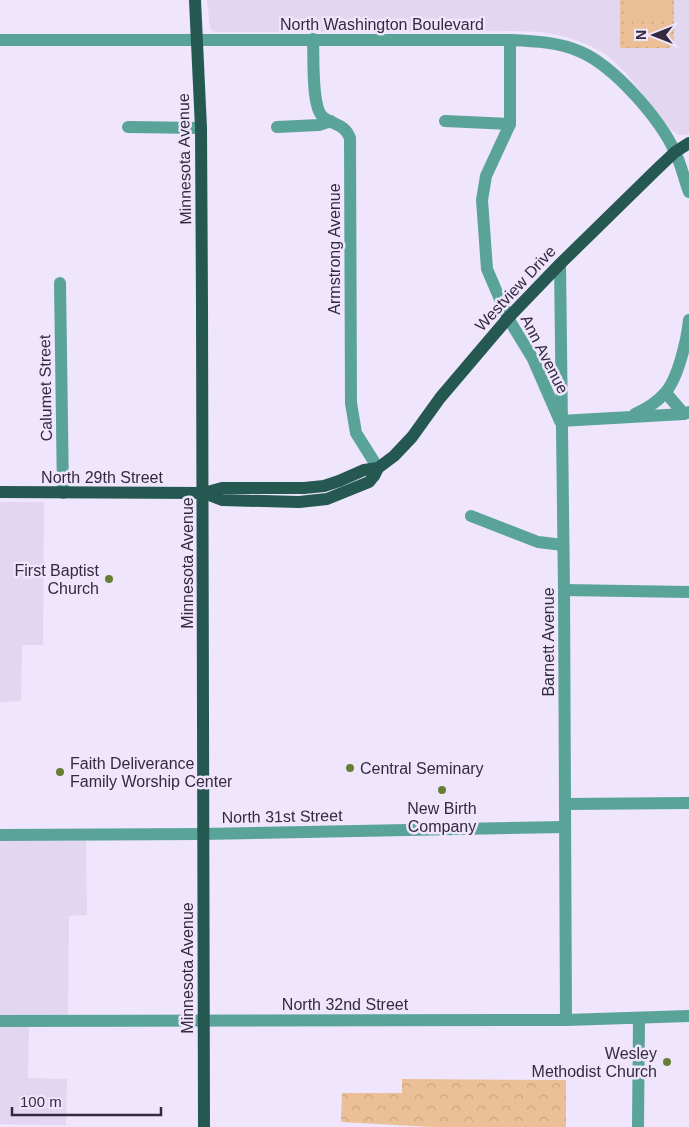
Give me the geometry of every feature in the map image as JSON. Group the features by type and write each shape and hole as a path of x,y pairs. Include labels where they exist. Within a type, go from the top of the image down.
{"main road":[{"name":"Minnesota Avenue","path":"195,0 201,128 204,493 204,1127"},
{"name":"Westview Drive","path":"204,493 222,488 304,488 324,486 339,482 364,470 378,468 394,456 412,437 440,398 508,318 560,264 675,152 689,143"},
{"name":"North 29th Street","path":"0,492 204,493"}],"street":[{"name":"North Washington Boulevard","path":"0,40 197,42 313,39 510,40 556,44 581,52 603,65 627,87 648,111 675,152 689,192"},
{"name":"Armstrong Avenue","path":"313,39 315,102 322,117 347,131 350,138 351,403 356,433 378,468"},
{"name":"Ann Avenue","path":"510,40 510,124 486,176 482,200 487,269 508,318 533,359 560,420"},
{"path":"277,127 319,126 331,121"},
{"path":"445,121 510,124"},
{"path":"128,127 201,128"},
{"name":"Barnett Avenue","path":"560,264 566,1020"},
{"name":"Calumet Street","path":"60,283 63,493"},
{"path":"628,418 652,405 666,392 678,369 689,320"},
{"path":"666,392 687,413"},
{"path":"560,420 628,418 687,413"},
{"path":"471,516 538,542 563,545"},
{"path":"564,590 689,592"},
{"path":"565,804 689,803"},
{"name":"North 31st Street","path":"0,835 204,834 564,827"},
{"name":"North 32nd Street","path":"0,1021 566,1020 689,1016"},
{"path":"638,1127 639,1018"}],"shaded area":[{"path":"207,0 689,0 689,133 679,135 672,131 626,73 607,55 589,45 567,37 542,32 517,31 219,32 213,31 210,28"},
{"path":"0,502 44,502 43,645 22,645 21,701 0,702"},
{"path":"0,841 86,841 87,915 69,916 68,1015 0,1015"},
{"path":"0,1026 29,1026 28,1078 67,1079 66,1125 0,1124"}],"green space":[{"path":"620,0 674,0 674,44 669,48 620,48"},
{"path":"624,0 671,0 671,21 624,21"},
{"path":"624,24 671,24 671,45 624,45"},
{"path":"402,1079 566,1080 566,1127 432,1127 341,1122 342,1093 402,1093"}],"place":[{"name":"First Baptist Church","path":"109,579"},
{"name":"Central Seminary","path":"350,768"},
{"name":"Faith Deliverance Family Worship Center","path":"60,772"},
{"name":"New Birth Company","path":"442,790"},
{"name":"Wesley Methodist Church","path":"667,1062"}]}
